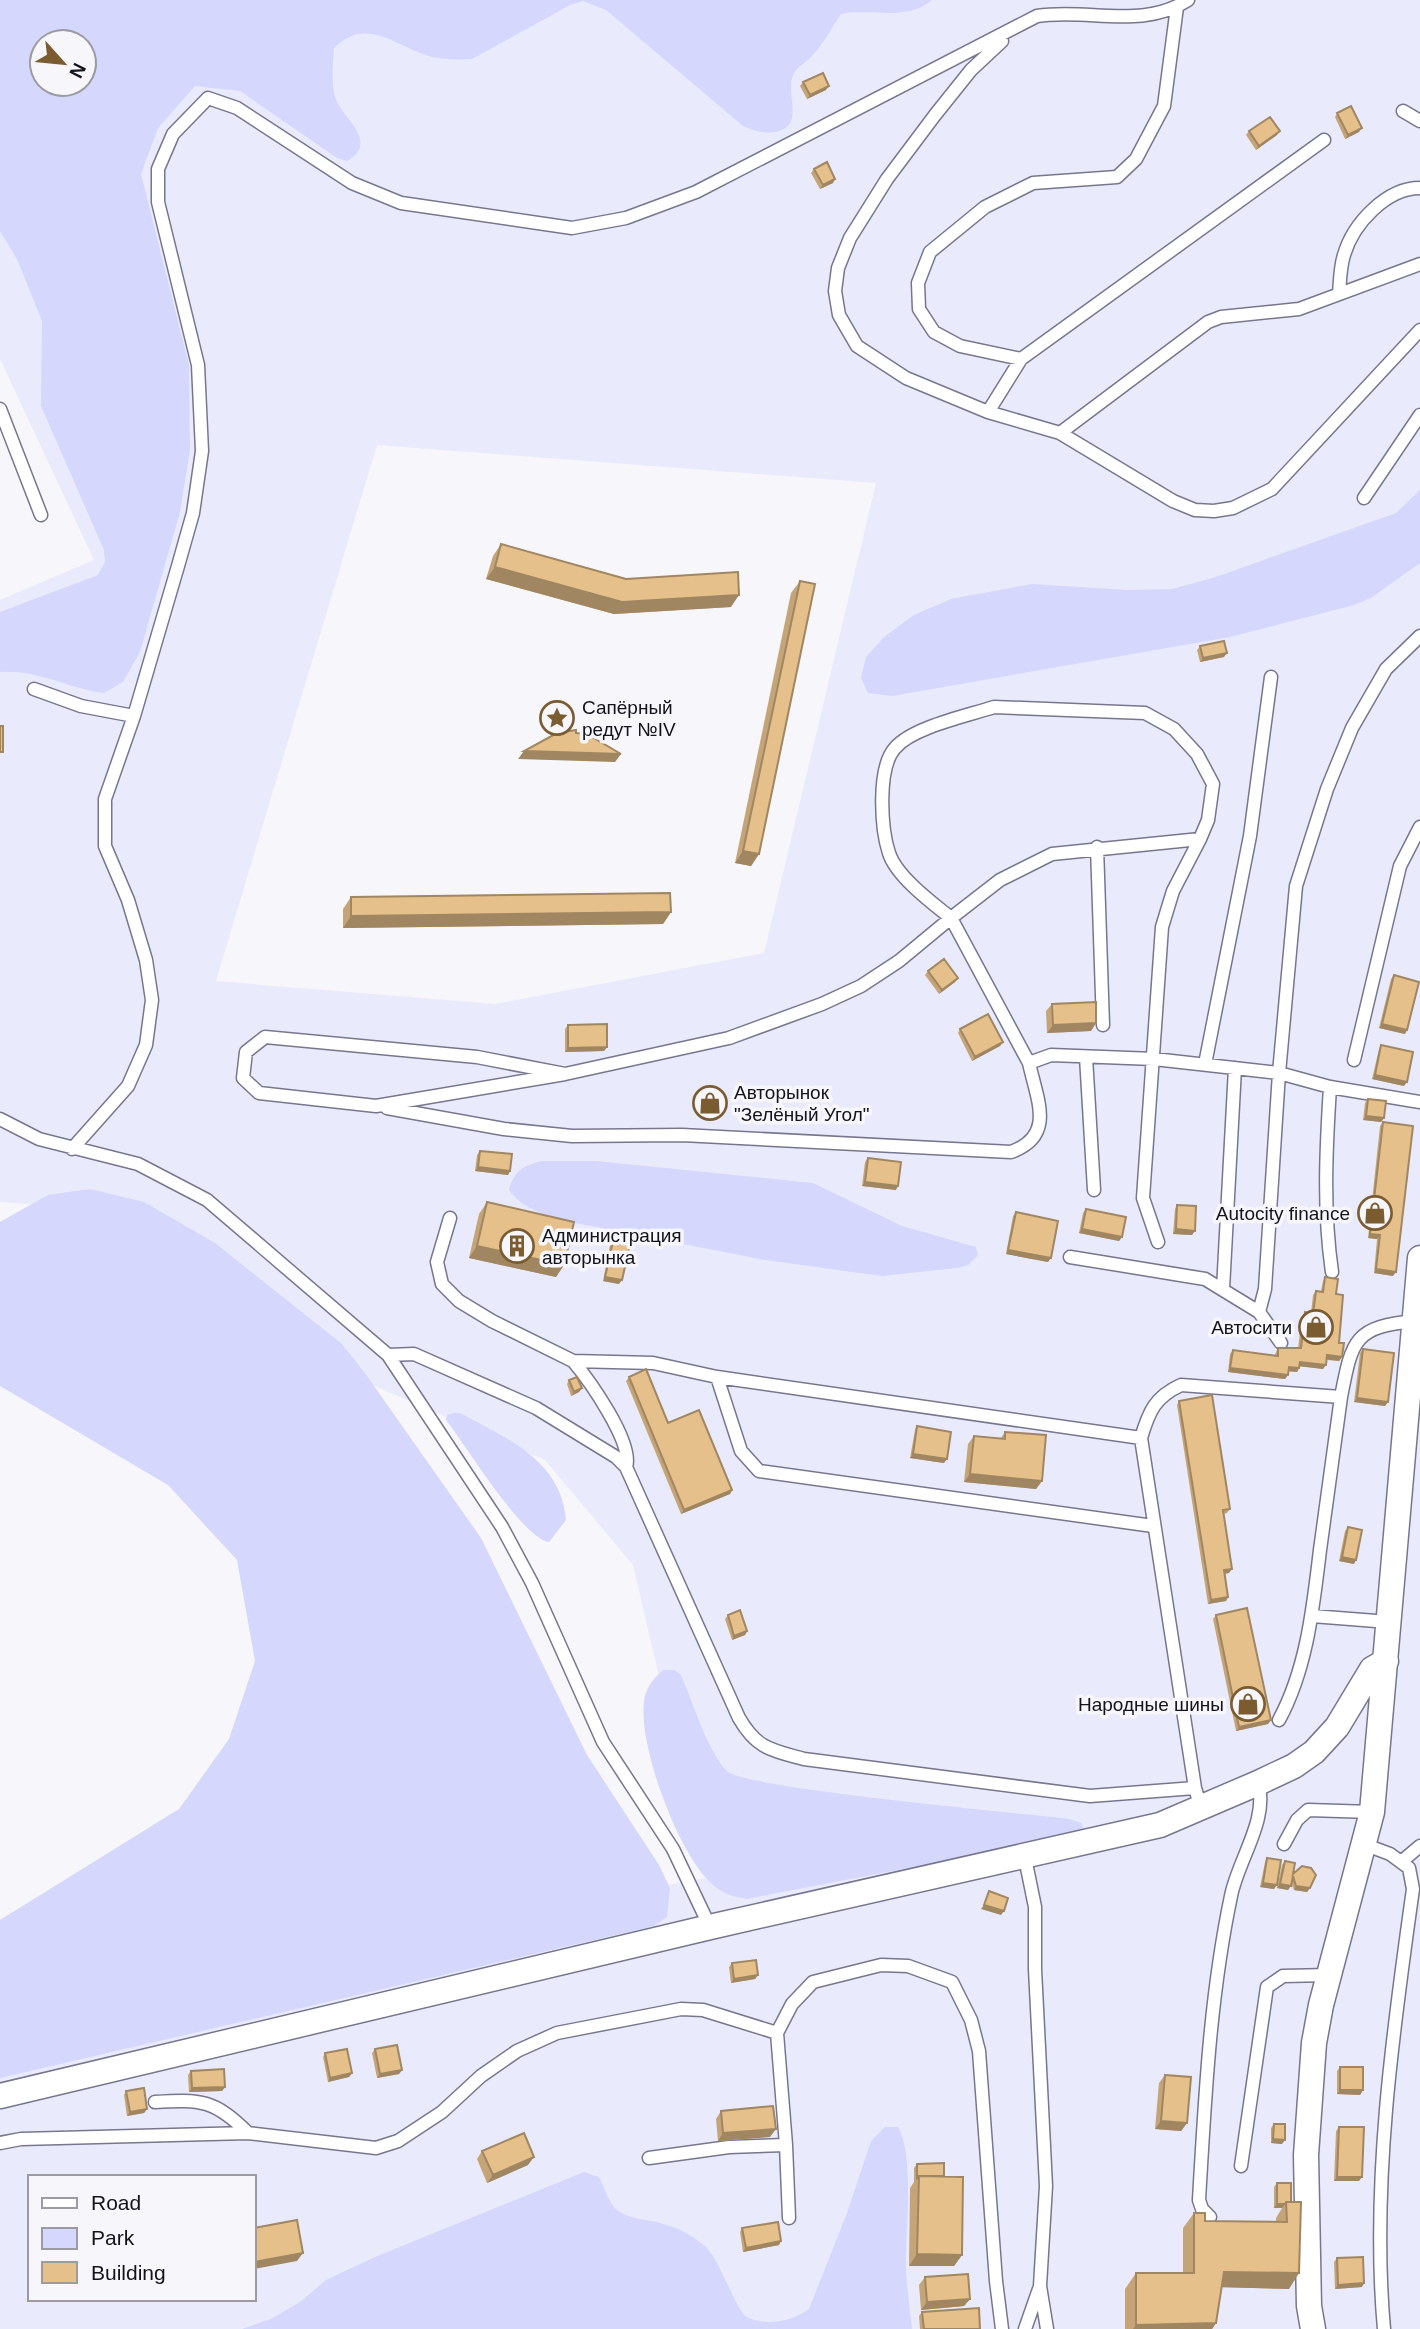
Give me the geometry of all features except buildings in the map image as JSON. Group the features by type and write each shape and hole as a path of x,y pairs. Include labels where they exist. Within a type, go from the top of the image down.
{"street":[{"path":"1313,2329 1309,2306 1306,2155 1314,2043 1329,1975 1366,1845 1372,1812 1389,1622 1416,1385 1420,1258"},
{"path":"0,2096 710,1927 1024,1858 1160,1825 1198,1798 1258,1783 1314,1752 1337,1727 1372,1669 1386,1661"}],"lane":[{"path":"72,1149 128,1086 146,1045 152,1000 146,960 128,900 105,846 105,799 134,716 192,513 202,450 198,365 158,202 158,169 173,134 208,98 237,107 352,183 401,203 572,228 625,218 696,192 1037,16 1056,13 1143,17 1183,4 1164,106 1136,159 1117,177 1033,183 985,207 930,253 918,283 919,309 934,332 960,346 1021,359"},
{"path":"1012,31 971,70 887,179 850,238 838,268 835,291 839,315 857,346 905,378 988,412 1060,433 1173,501 1195,510 1233,508 1272,489 1420,330"},
{"path":"1403,111 1420,121"},
{"path":"988,412 1021,359 1324,140"},
{"path":"1339,294 1344,255 1357,229 1378,205 1412,188 1420,188"},
{"path":"1060,433 1208,322 1221,317 1299,309 1420,264"},
{"path":"0,409 41,515"},
{"path":"1364,498 1420,415"},
{"path":"1259,1312 1265,1289 1279,1073 1296,886 1352,728 1386,669 1420,636"},
{"path":"1205,1064 1250,836 1270,677"},
{"path":"34,688 81,706 134,716"},
{"path":"565,1074 478,1057 265,1037 246,1052 243,1078 258,1093 376,1106 504,1129 572,1136 682,1135 1011,1152 1029,1145 1040,1128 1040,1111 1029,1063 951,918 916,889 889,854 882,792 885,770 895,748 924,731 994,707 1145,713 1174,729 1197,754 1213,784 1208,820 1173,891 1162,927 1143,1198 1158,1242"},
{"path":"1354,1060 1400,866 1420,827"},
{"path":"376,1106 565,1074 729,1038 822,1004 861,986 890,967 1000,880 1052,854 1097,847 1135,847 1200,839"},
{"path":"1097,847 1103,1025"},
{"path":"1029,1063 1051,1055 1205,1064 1279,1073 1330,1087 1420,1102"},
{"path":"1086,1057 1094,1190"},
{"path":"1223,1289 1234,1068"},
{"path":"1330,1087 1325,1175 1326,1229 1332,1272"},
{"path":"0,1119 39,1139 138,1164 207,1200 388,1355 502,1527 532,1583 603,1742 673,1849 710,1927"},
{"path":"450,1218 437,1262 442,1284 460,1301 492,1321 573,1361 597,1390 625,1448 628,1461 626,1467"},
{"path":"1070,1257 1205,1279 1259,1312 1280,1343"},
{"path":"1279,1720 1289,1702 1312,1616 1341,1397 1350,1349 1367,1331 1418,1321"},
{"path":"388,1355 414,1354 536,1408 587,1438 626,1467 739,1718 750,1737 760,1745 804,1759 1090,1796 1198,1798 1141,1438 1149,1411 1162,1394 1181,1385 1341,1397"},
{"path":"573,1361 653,1363 717,1377 1141,1438"},
{"path":"717,1377 741,1451 759,1471 1153,1526"},
{"path":"1312,1616 1389,1622"},
{"path":"1210,2217 1202,2209 1199,2200 1216,1967 1232,1890 1262,1802 1258,1783"},
{"path":"1284,1844 1297,1820 1307,1810 1372,1812"},
{"path":"1366,1845 1409,1868 1413,1889 1393,2026 1386,2109 1380,2283 1384,2329"},
{"path":"1401,1862 1420,1846"},
{"path":"1024,1858 1035,1908 1035,1969 1046,2186 1040,2286 1047,2329"},
{"path":"789,2218 777,2032 792,2004 813,1982 881,1965 908,1966 952,1982 971,2020 979,2051 1002,2329"},
{"path":"1241,2166 1267,1987 1283,1976 1329,1975"},
{"path":"0,2143 248,2133 376,2148 398,2141 442,2112 481,2076 528,2045 557,2033 681,2009 702,2010 777,2032"},
{"path":"155,2102 199,2101 212,2104 226,2111 248,2133"},
{"path":"649,2158 729,2147 786,2145"},
{"path":"1026,2329 1040,2286"}],"shaded area":[{"name":"Авторынок \"Зелёный Угол\"","path":"0,0 1420,0 1420,2329 0,2329 0,2005 706,1878 633,1565 545,1460 345,1373 92,1208 0,1202 0,600 94,560 0,359","holes":["377,445 876,483 764,953 495,1004 216,981"]}],"green space":[{"path":"0,0 932,0 922,7 900,13 841,14 818,48 794,73 791,122 787,127 770,133 743,126 606,10 583,1 570,5 472,59 423,54 378,35 356,35 345,39 334,48 334,91 339,105 360,137 360,146 347,161 337,158 240,91 195,86 158,128 141,174 189,365 190,450 180,512 140,652 123,682 104,693 40,676 0,672 0,612 98,575 105,562 104,550 41,406 42,321 17,259 0,231"},
{"path":"1420,490 1420,563 1371,598 1354,605 1230,637 892,696 868,693 861,678 866,657 884,637 914,615 951,599 1032,584 1129,590 1172,589 1216,577 1396,513"},
{"path":"541,1161 596,1161 813,1183 902,1226 976,1247 978,1255 968,1265 957,1268 882,1276 765,1260 565,1221 527,1206 509,1190 520,1170"},
{"path":"90,1189 144,1202 215,1243 342,1344 481,1538 587,1755 659,1865 670,1888 667,1917 654,1926 0,2078 0,1920 179,1809 229,1739 255,1661 237,1560 168,1485 0,1386 0,1222 48,1195"},
{"path":"460,1413 513,1442 543,1467 562,1499 566,1520 549,1542 538,1537 525,1525 495,1489 446,1420 447,1415"},
{"path":"663,1670 674,1670 681,1675 713,1751 727,1771 745,1778 831,1793 1069,1819 1081,1823 1084,1830 1075,1836 747,1899 731,1895 713,1885 684,1845 652,1765 646,1739 645,1696 652,1682"},
{"path":"885,2127 898,2127 906,2157 906,2269 912,2329 242,2329 271,2319 300,2302 326,2280 375,2257 584,2172 599,2177 617,2210 633,2218 675,2228 706,2247 738,2306 747,2317 771,2322 795,2317 809,2309 847,2213 871,2141"}],"place":[{"name":"Сапёрный редут №IV","path":"557,718"},
{"name":"Авторынок \"Зелёный Угол\"","path":"710,1103"},
{"name":"Autocity finance","path":"1375,1213"},
{"name":"Администрация авторынка","path":"517,1246"},
{"name":"Автосити","path":"1316,1327"},
{"name":"Народные шины","path":"1248,1704"}]}
